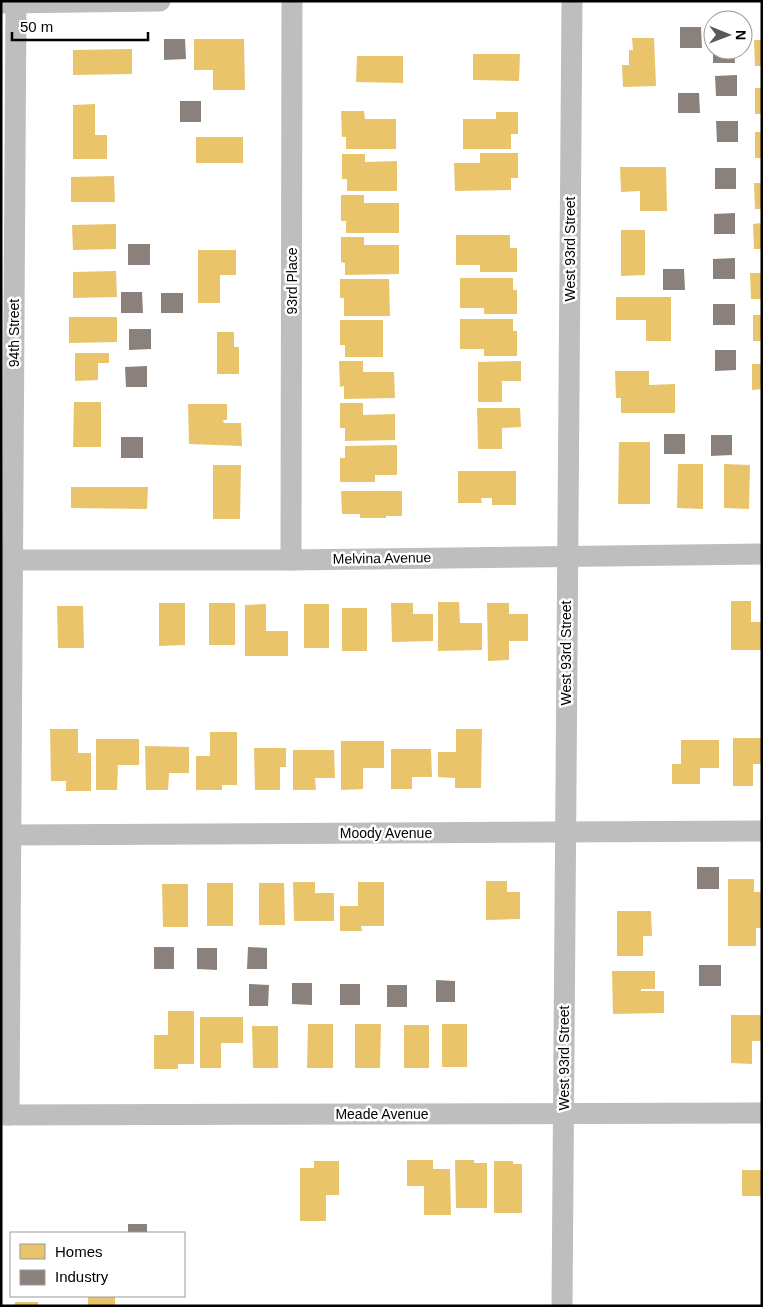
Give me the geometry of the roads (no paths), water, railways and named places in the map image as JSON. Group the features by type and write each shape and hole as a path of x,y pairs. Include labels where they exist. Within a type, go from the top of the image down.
{"street":[{"path":"11,2 160,1"},
{"name":"93rd Place","path":"291,560 292,1"},
{"name":"West 93rd Street","path":"562,1306 572,1"},
{"name":"94th Street","path":"5,1115 10,835 7,560 11,2"},
{"name":"Melvina Avenue","path":"7,560 291,560 762,554"},
{"name":"Moody Avenue","path":"10,835 762,830"},
{"name":"Meade Avenue","path":"5,1115 762,1113"}]}
